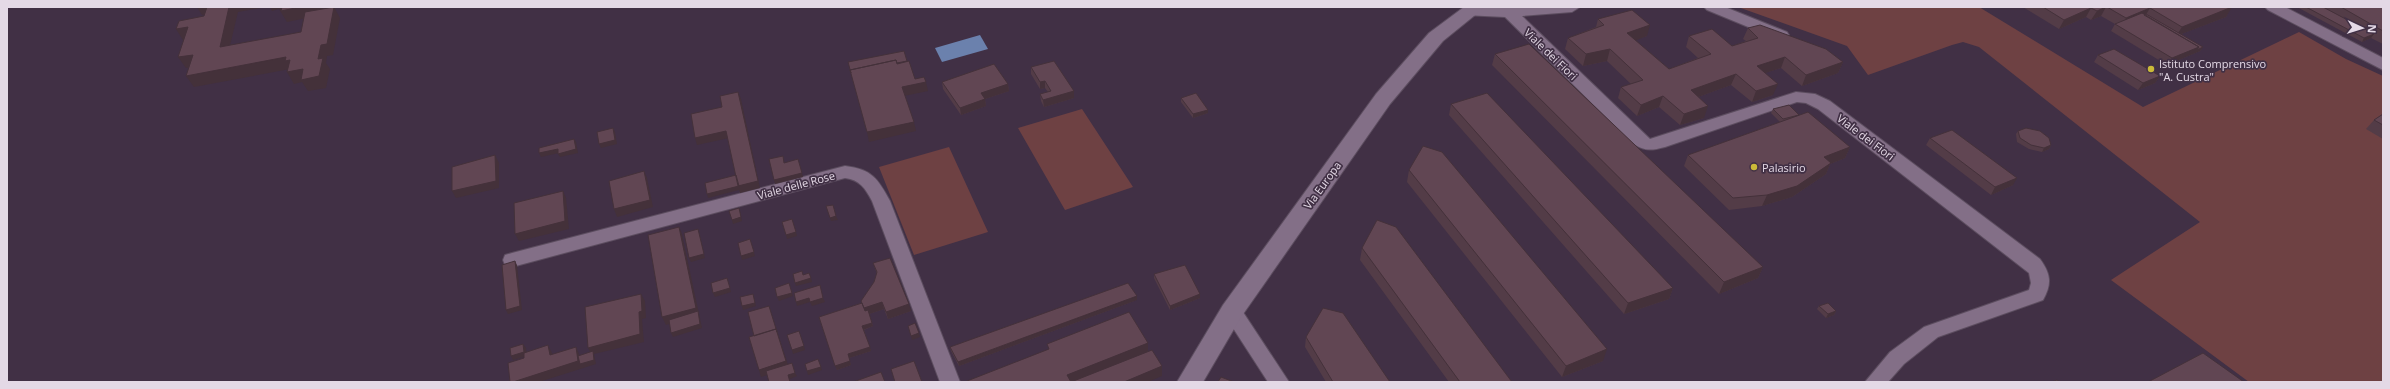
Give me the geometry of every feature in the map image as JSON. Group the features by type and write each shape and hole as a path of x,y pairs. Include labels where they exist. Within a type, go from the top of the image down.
{"street":[{"name":"Viale dei Fiori","path":"1466,9 1509,12 1572,7"},
{"path":"1712,7 1792,39"},
{"path":"2273,7 2383,64"},
{"name":"Via Europa","path":"1190,382 1232,310 1383,99 1441,33 1466,9"},
{"name":"Viale dei Fiori","path":"1509,12 1637,138 1647,145 1659,143 1796,97 1809,98 1824,105 2027,259 2042,276 2041,288 2036,295 1932,332 1897,358 1876,382"},
{"name":"Viale delle Rose","path":"512,260 846,172 858,173 870,181 881,201 950,382"},
{"path":"1232,310 1279,382"}],"shaded area":[{"path":"1738,7 1979,7 2143,107 2299,32 2346,59 2383,76 2383,382 2249,382 2111,280 2200,222 1979,47 1963,42 1868,75 1847,46"},
{"path":"1082,109 1133,187 1065,210 1018,128"},
{"path":"949,147 988,232 914,255 879,167"}],"water":[{"path":"980,35 988,49 942,62 935,48"}],"building":[{"path":"207,7 229,7 220,47 301,32 305,12 334,7 327,44 321,45 318,59 323,58 319,76 301,80 303,69 287,72 290,60 285,61 286,57 186,76 193,55 178,57 188,27 176,29 179,21 204,16"},
{"path":"282,7 300,7 281,11"},
{"path":"2043,7 2106,7 2097,11 2091,8 2064,20"},
{"path":"2107,7 2232,7 2182,27 2150,8 2126,18"},
{"path":"2306,7 2323,7 2374,34 2364,38"},
{"path":"2341,7 2383,7 2383,31"},
{"path":"1632,10 1650,25 1627,33 1669,69 1711,54 1689,36 1712,29 1732,46 1758,38 1748,28 1760,25 1826,49 1843,62 1806,75 1785,57 1757,66 1778,84 1756,91 1736,74 1691,90 1708,106 1684,114 1663,96 1641,105 1621,87 1643,80 1610,49 1586,54 1568,38 1604,25 1598,19"},
{"path":"2142,13 2199,47 2172,58 2115,24"},
{"path":"2146,14 2203,47 2197,50 2199,47 2144,15"},
{"path":"1529,44 1763,267 1724,282 1495,54"},
{"path":"2114,49 2160,76 2143,83 2098,55"},
{"path":"904,51 907,61 897,63 896,60 850,70 848,62"},
{"path":"896,60 897,64 909,61 915,79 924,77 926,82 902,87 914,122 867,132 850,70"},
{"path":"1054,61 1074,91 1043,100 1040,94 1051,91 1045,81 1040,82 1031,67"},
{"path":"994,64 1008,84 981,93 985,99 960,108 942,82"},
{"path":"738,92 758,181 738,186 726,131 695,138 691,114 722,107 720,96"},
{"path":"1196,93 1208,110 1193,114 1181,98"},
{"path":"1487,93 1673,288 1628,303 1451,104"},
{"path":"1789,105 1799,115 1783,119 1773,109"},
{"name":"Palasirio","path":"1808,112 1850,147 1824,157 1831,163 1797,186 1767,195 1733,198 1688,155"},
{"path":"2383,114 2383,125 2374,120"},
{"path":"613,128 615,140 599,144 597,132"},
{"path":"2026,128 2040,131 2049,138 2051,145 2044,148 2031,145 2020,138 2018,131"},
{"path":"1952,130 2017,178 1995,187 1930,138"},
{"path":"574,139 576,149 558,154 558,149 539,153 539,148"},
{"path":"1423,146 1442,152 1607,349 1566,366 1409,170"},
{"path":"495,155 496,181 452,191 452,167"},
{"path":"783,156 784,163 798,159 802,173 774,180 769,159"},
{"path":"644,171 650,200 614,209 609,181"},
{"path":"736,175 739,186 707,194 705,183"},
{"path":"563,191 565,221 515,234 514,203"},
{"path":"833,205 836,216 830,218 826,206"},
{"path":"739,208 741,217 732,220 729,211"},
{"path":"792,219 796,232 786,235 782,222"},
{"path":"1377,220 1396,227 1512,382 1460,382 1362,248"},
{"path":"679,227 696,308 662,317 648,235"},
{"path":"698,229 704,254 689,258 684,233"},
{"path":"750,239 754,252 741,256 738,243"},
{"path":"890,258 909,304 886,312 882,302 864,308 861,301 874,282 877,272 873,263"},
{"path":"515,261 520,306 506,310 502,265"},
{"path":"1185,265 1200,294 1170,306 1154,274"},
{"path":"802,271 803,275 809,273 811,278 795,283 793,274"},
{"path":"727,278 730,288 713,293 711,283"},
{"path":"789,283 792,293 777,297 775,288"},
{"path":"1128,283 1137,296 958,362 950,347"},
{"path":"820,285 823,298 810,302 809,298 796,302 794,293"},
{"path":"641,294 642,311 639,312 640,334 588,348 585,307"},
{"path":"753,294 755,303 742,306 740,297"},
{"path":"862,303 865,311 868,310 872,323 862,326 870,347 848,354 850,361 835,366 819,317"},
{"path":"1828,303 1836,311 1828,314 1819,306"},
{"path":"769,306 777,332 776,329 754,336 748,312"},
{"path":"1323,308 1343,313 1390,382 1333,382 1306,337"},
{"path":"698,311 700,324 671,333 669,320"},
{"path":"1129,312 1148,343 1067,375 1071,382 967,381 1049,349 1047,344"},
{"path":"915,323 919,333 911,336 908,326"},
{"path":"776,329 786,361 759,370 749,337"},
{"path":"799,331 804,346 792,350 787,335"},
{"path":"523,344 524,352 511,356 510,348"},
{"path":"548,345 550,355 576,347 578,361 510,382 508,363 524,358 524,353"},
{"path":"1152,350 1162,366 1124,382 1071,382"},
{"path":"593,351 594,360 580,364 578,356"},
{"path":"2203,353 2244,382 2148,382"},
{"path":"818,359 821,367 807,371 805,364"},
{"path":"914,361 922,382 895,382 891,369"},
{"path":"792,363 795,373 788,375 790,382 769,382 766,371"},
{"path":"881,372 885,382 853,382"},
{"path":"1221,377 1234,382 1218,382"}],"place":[{"name":"Istituto Comprensivo \"A. Custra\"","path":"2151,69"},
{"name":"Palasirio","path":"1754,167"}]}
